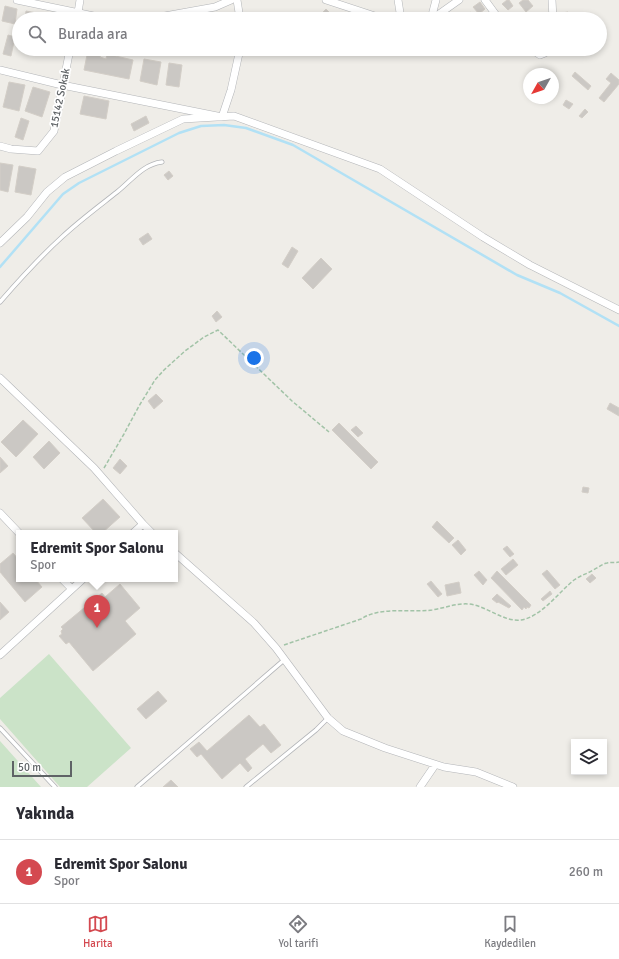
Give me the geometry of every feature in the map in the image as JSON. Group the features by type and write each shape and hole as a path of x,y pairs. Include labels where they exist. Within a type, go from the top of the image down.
{"street":[{"path":"17,0 62,12"},
{"path":"78,12 80,0"},
{"path":"187,12 215,7 231,0"},
{"path":"237,0 239,12"},
{"path":"326,0 363,12"},
{"path":"398,0 400,12"},
{"path":"433,12 436,0"},
{"path":"442,12 459,0"},
{"path":"485,0 494,12"},
{"path":"552,0 553,12"},
{"name":"15142 Sokak","path":"0,146 11,149 38,151 54,131 68,56"},
{"path":"222,117 231,90 238,56"},
{"path":"0,70 62,85 222,117"},
{"path":"0,243 27,217 46,192 65,178 116,151 183,119 234,116 380,169 483,237 530,265 619,310"},
{"path":"0,378 99,474 149,530"},
{"path":"0,513 16,530"},
{"path":"136,530 143,524"},
{"path":"178,556 254,623 276,648 328,718 343,731 385,748 435,765 476,772 513,787"},
{"path":"65,582 72,589"},
{"path":"0,655 80,582"},
{"path":"420,787 435,765"}],"lane":[{"path":"0,302 43,255 82,220 144,168 162,162"},
{"path":"137,787 284,660"},
{"path":"246,787 316,730 328,718"},
{"path":"0,728 55,787"}],"path":[{"path":"99,474 155,380 185,351 204,337 218,330 292,401 329,432"},
{"path":"276,648 361,620 367,615 379,612 432,610 469,604 502,617 521,620 538,612 574,580 583,574 595,570 602,565 619,562"}],"green space":[{"path":"49,654 131,748 87,787 60,787 0,719 0,698"},
{"path":"0,741 41,787 0,787"}],"building":[{"path":"509,0 513,6 508,10 502,4"},
{"path":"523,0 528,0 533,6 526,12 519,3"},
{"path":"480,2 485,9 481,12 477,12 473,7"},
{"path":"5,6 17,9 17,12 12,12 12,23 2,21"},
{"path":"8,35 12,36 11,56 3,54"},
{"path":"87,56 100,56 106,59 107,56 116,56 133,60 129,79 84,70"},
{"path":"144,59 161,62 157,85 140,81"},
{"path":"169,63 182,65 179,87 166,85"},
{"path":"575,72 591,86 588,90 572,76"},
{"path":"611,73 619,80 619,84 604,102 599,98 611,83 606,79"},
{"path":"9,82 25,85 19,111 3,107"},
{"path":"33,87 50,92 42,117 25,111"},
{"path":"84,96 109,101 106,119 80,114"},
{"path":"566,100 573,104 569,109 563,105"},
{"path":"585,109 588,112 582,118 579,116"},
{"path":"146,116 149,123 134,131 131,124"},
{"path":"21,118 29,121 23,140 15,137"},
{"path":"0,163 13,165 8,192 0,190"},
{"path":"19,166 36,169 31,195 15,192"},
{"path":"169,171 173,176 168,180 164,175"},
{"path":"148,233 152,239 143,245 139,239"},
{"path":"292,247 298,251 288,268 282,264"},
{"path":"321,258 332,269 313,289 302,278"},
{"path":"217,311 222,317 216,322 212,316"},
{"path":"156,394 163,401 154,409 148,401"},
{"path":"610,403 619,408 619,416 607,409"},
{"path":"23,420 38,434 16,457 1,442"},
{"path":"339,423 378,462 371,469 332,430"},
{"path":"356,426 363,433 358,437 351,430"},
{"path":"49,441 60,453 44,469 33,457"},
{"path":"0,457 8,466 0,473"},
{"path":"120,459 127,466 120,474 113,468"},
{"path":"583,487 589,488 588,493 582,492"},
{"path":"103,499 120,517 105,530 93,530 82,518"},
{"path":"437,521 454,538 449,543 432,527"},
{"path":"458,540 466,550 461,555 452,545"},
{"path":"507,546 514,554 510,557 503,549"},
{"path":"13,553 16,556 16,582 38,582 42,587 25,602 0,572 0,564"},
{"path":"513,559 518,565 506,575 501,569"},
{"path":"547,570 560,585 555,589 542,574"},
{"path":"479,571 487,580 483,585 474,575"},
{"path":"497,571 531,605 529,608 527,607 526,609 524,607 522,610 491,578"},
{"path":"592,574 596,578 590,583 586,579"},
{"path":"431,581 442,594 438,597 427,584"},
{"path":"459,582 461,593 447,596 445,585"},
{"path":"120,584 140,608 125,621 136,634 93,671 69,642 66,644 59,636 62,634 61,631 63,629 61,627 102,593 105,597"},
{"path":"550,591 552,594 543,601 541,599"},
{"path":"497,594 511,606 509,608 492,599"},
{"path":"0,602 9,612 0,620"},
{"path":"158,691 167,701 146,719 137,709"},
{"path":"249,715 260,727 264,724 281,745 271,753 263,744 245,759 252,768 248,772 240,763 222,779 201,754 197,757 190,749 199,742 207,751"},
{"path":"171,780 178,787 163,787"}],"waterway":[{"path":"0,267 63,194 79,183 179,133 201,126 224,125 246,128 293,145 517,275 560,293 619,326"}],"place":[{"name":"Edremit Spor Salonu","path":"97,628"}]}
